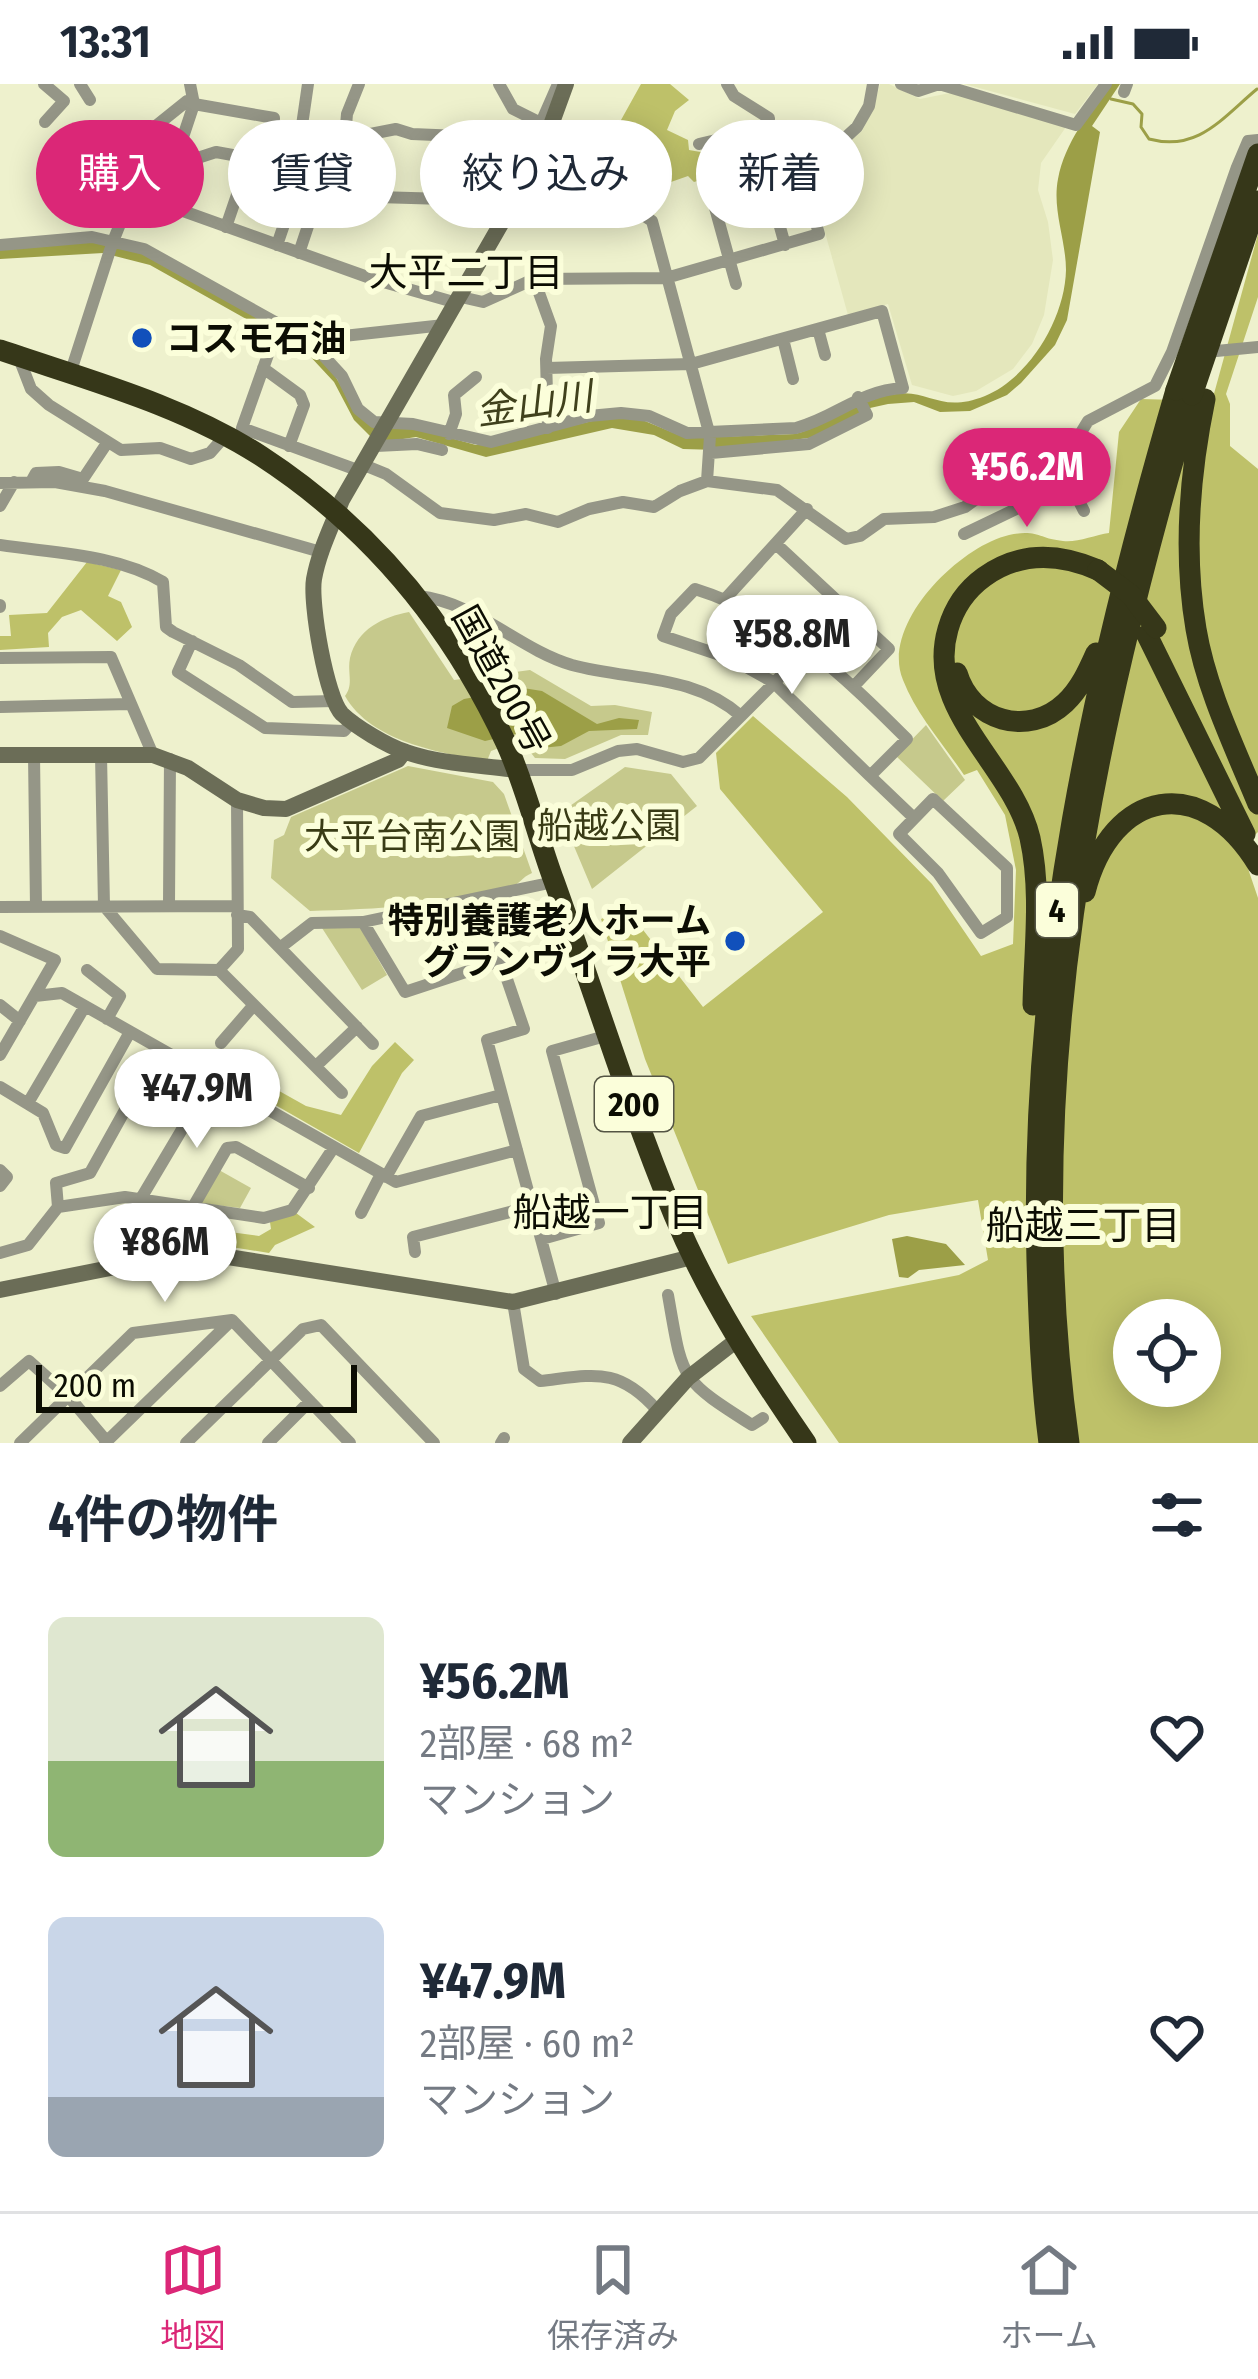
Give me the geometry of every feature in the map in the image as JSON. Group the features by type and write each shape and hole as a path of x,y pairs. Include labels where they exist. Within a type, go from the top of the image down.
{"highway":[{"name":"4","path":"1049,1443 1039,1322 1044,1214 1067,942 1094,772 1151,538 1258,154"},
{"name":"4","path":"1191,394 1258,201"},
{"name":"国道200号","path":"6,356 70,374 234,435 337,513 417,596 475,682 517,770 692,1256 737,1340 806,1443"},
{"path":"1094,575 1054,568 1004,578 986,591 972,605 956,641 958,680 968,697 994,718 1012,723 1050,714 1076,691 1095,654 1154,442 1191,394"},
{"path":"1191,394 1188,533 1196,633 1220,710 1258,804"},
{"path":"1044,1214 1034,862 1018,805 955,705 943,661 945,639 963,597 997,568 1041,556 1063,557 1094,575 1151,632 1258,827"},
{"path":"1151,632 1258,863"},
{"path":"1044,1214 1077,931 1096,859 1121,824 1138,812 1176,803 1197,806 1230,826 1258,863"},
{"name":"4","path":"1044,1214 1069,1443"}],"street":[{"path":"44,84 64,101 47,120"},
{"path":"80,84 90,100"},
{"path":"189,120 194,104 190,84"},
{"path":"303,120 308,84"},
{"path":"346,120 359,84"},
{"path":"500,84 513,109 542,123 562,84"},
{"path":"550,120 562,84"},
{"path":"727,84 734,96 769,120"},
{"path":"861,120 873,84"},
{"path":"901,84 918,92 939,85 1076,125 1106,84"},
{"path":"164,120 188,101 274,120"},
{"path":"234,435 386,474 440,513 494,520 526,514 558,522 623,502 654,507 680,490 707,482 777,490 846,539 860,536 884,519 934,517 965,507 993,487 1056,456 1074,444 1088,421 1154,386 1172,352 1248,142 1258,140"},
{"path":"1221,212 1258,225"},
{"path":"204,219 373,279 483,302 534,279 666,278 819,234 817,228"},
{"path":"226,227 228,221"},
{"path":"70,374 119,228"},
{"path":"277,245 283,228"},
{"path":"298,253 306,228"},
{"path":"499,228 337,513 321,552 312,604 334,701 353,721 404,752 517,770 572,770 618,751 637,749 683,762 699,758 810,647"},
{"path":"654,228 710,443 707,482"},
{"path":"721,228 736,284"},
{"path":"780,228 785,245"},
{"path":"0,245 92,237 111,247 165,259 307,340 342,376 365,418 382,435 442,450"},
{"path":"534,279 551,326 548,428"},
{"path":"548,368 691,364 882,311 903,388 871,392 861,403 814,423 710,443"},
{"path":"307,340 445,325"},
{"path":"818,329 825,355"},
{"path":"783,339 793,379"},
{"path":"1172,352 1227,352 1258,346"},
{"path":"6,356 49,405 107,443 136,452 160,448 191,460 234,435 270,349"},
{"path":"263,368 300,395 304,405 290,446"},
{"path":"449,434 456,414 454,395 476,377"},
{"path":"382,435 413,424 491,442 589,416 621,413 649,416 710,443 809,444 867,415 861,403"},
{"path":"31,482 35,473 59,472 83,479 107,443"},
{"path":"1056,456 1084,511"},
{"path":"0,506 7,482 106,491 321,552"},
{"path":"964,535 1070,483"},
{"path":"726,598 807,509"},
{"path":"776,544 889,649 854,686"},
{"path":"0,545 100,560 154,576 165,586 166,627 239,665 292,702 334,701"},
{"path":"870,776 907,739 810,647 726,598 695,589 670,614 663,636 732,659 773,682 870,776 914,818"},
{"path":"417,596 453,603 569,664 704,691 721,698 741,716"},
{"path":"193,641 178,672 265,728 344,731 353,721"},
{"path":"0,658 111,657 130,704 161,757 169,904"},
{"path":"0,707 130,704"},
{"path":"0,755 161,757 237,800 286,809 398,760 404,752"},
{"path":"34,755 37,907"},
{"path":"101,755 104,906 157,969 218,970 342,1093"},
{"path":"933,799 1007,868 1007,916 981,933 938,873 899,834 914,818 933,799"},
{"path":"218,970 238,949 237,800"},
{"path":"280,947 312,923 363,922 554,882"},
{"path":"480,900 524,1029 487,1040 556,1294"},
{"path":"0,907 169,904 237,910 250,917 373,1043"},
{"path":"363,922 405,992 500,961"},
{"path":"0,936 55,960 0,1055"},
{"path":"87,970 120,996 107,1018"},
{"path":"35,995 62,993 395,1182 517,1150"},
{"path":"0,1005 20,1021"},
{"path":"28,1103 85,1006"},
{"path":"221,1043 253,1006"},
{"path":"316,1066 357,1028"},
{"path":"0,1087 44,1113 56,1145 64,1148 130,1032"},
{"path":"542,1239 599,1223 552,1051 609,1035"},
{"path":"0,1253 28,1245 58,1207 56,1183 90,1173 159,1049"},
{"path":"140,1199 212,1078"},
{"path":"361,1213 422,1115 501,1095"},
{"path":"58,1207 125,1197 264,1218 292,1210 334,1147"},
{"path":"193,1207 227,1148 238,1148 309,1188"},
{"path":"0,1170 7,1177 0,1186"},
{"path":"415,1252 413,1237 533,1206"},
{"path":"0,1290 184,1253 513,1302 692,1256"},
{"path":"668,1294 680,1363 688,1378 701,1393 752,1425 763,1418"},
{"path":"513,1302 524,1369 540,1381 592,1376 634,1384 657,1410"},
{"path":"232,1321 350,1443"},
{"path":"20,1443 133,1333 232,1321"},
{"path":"0,1386 29,1360 69,1397 106,1442 232,1321"},
{"path":"186,1443 303,1329 321,1325 434,1443"},
{"path":"630,1443 688,1378 737,1340"},
{"path":"268,1443 310,1401"}],"shaded area":[{"path":"880,84 889,84 920,99 950,93 1066,127 1041,163 1038,190 1053,260 1044,315 1032,344 1013,369 976,391 953,396 912,385 888,304 848,315 824,228 864,228 864,127"},
{"path":"964,84 1098,84 1075,114"},
{"path":"1111,84 1120,84 1092,126 1100,132 1067,320 1055,345 1007,395 970,411 940,412 914,402 888,404 870,408 816,437 717,450 683,449 654,435 612,428 486,457 416,437 390,441 371,437 354,420 334,382 307,353 150,265 103,253 0,259 0,248 70,241 111,244 159,260 309,345 330,367 356,412 476,445 605,418 640,419 686,438 795,434 885,396 907,393 946,402 970,401 1001,387 1030,360 1052,326 1064,288 1057,202 1061,165 1079,128"},
{"path":"523,688 542,691 597,724 619,718 639,720 637,729 589,731 561,746 541,748 528,731 485,741 447,728 452,706 464,699"},
{"path":"907,1236 946,1244 965,1265 899,1277 892,1239"}],"green space":[{"path":"641,84 670,84 689,100 671,120 621,120"},
{"path":"672,132 688,140 689,150 696,151 696,181 688,176 672,182"},
{"path":"1258,234 1258,297 1226,394 1230,446 1258,469 1258,832 1241,848 1258,898 1258,1443 839,1443 751,1316 959,1275 988,1260 978,1200 889,1215 728,1264 645,1059 601,919 626,908 703,1007 823,912 720,789 716,753 753,716 847,797 932,884 981,956 1013,944 1016,870 1005,815 977,770 964,775 915,705 899,658 903,636 928,591 989,542 1019,533 1068,541 1109,533 1119,432 1141,399 1212,401"},
{"path":"87,562 121,570 108,596 121,602 132,627 117,641 81,610 62,617 48,633 49,647 0,650 0,636 11,636 9,615 47,613"},
{"path":"409,612 454,680 530,670 591,706 652,712 648,735 621,735 565,759 535,758 521,740 491,751 487,761 389,735 357,712 345,696 350,658 372,626"},
{"path":"926,725 965,780 943,801 896,756"},
{"name":"大平台南公園","path":"408,766 493,782 504,794 532,873 509,888 460,899 310,911 271,878 274,840 284,835 291,817"},
{"name":"船越公園","path":"625,767 671,774 697,806 592,889 560,813"},
{"path":"360,927 387,975 362,990 322,928"},
{"path":"395,1042 414,1060 402,1073 359,1153 249,1090 256,1078 306,1106 341,1115 372,1066"},
{"path":"219,1170 251,1188 240,1208 200,1203"},
{"path":"296,1213 315,1227 275,1245 269,1253 213,1244 215,1230 259,1236 271,1229 270,1222"}],"waterway":[{"path":"1111,99 1133,104 1142,114 1141,127 1149,139 1182,141 1208,130 1257,89"}],"place":[{"name":"コスモ石油","path":"142,338"},
{"name":"特別養護老人ホーム グランヴィラ大平","path":"735,941"}],"district":[{"name":"大平二丁目","path":"466,272"},
{"name":"船越一丁目","path":"610,1212"},
{"name":"船越三丁目","path":"1083,1225"}],"water label":[{"name":"金山川","path":"534,403"}]}
